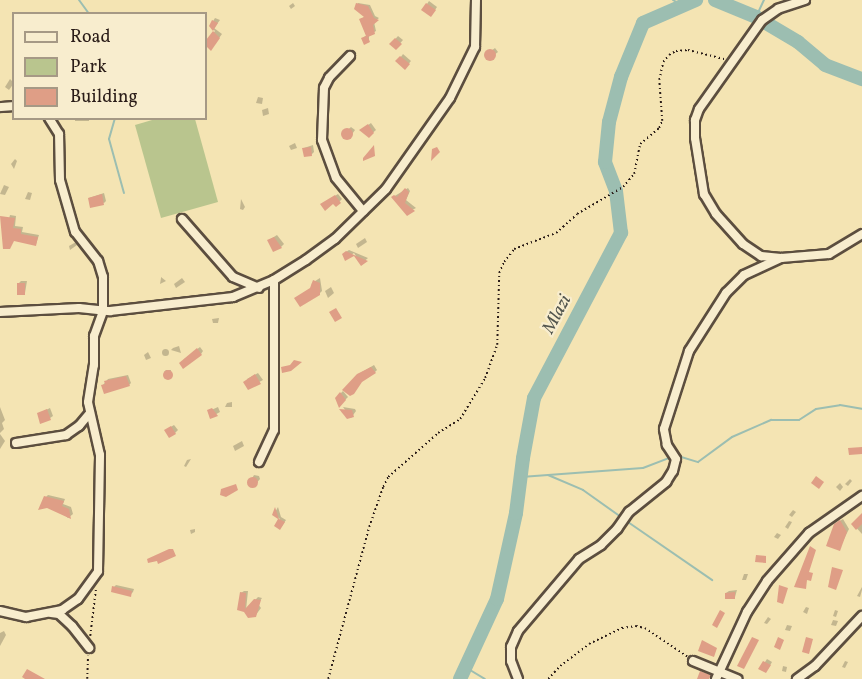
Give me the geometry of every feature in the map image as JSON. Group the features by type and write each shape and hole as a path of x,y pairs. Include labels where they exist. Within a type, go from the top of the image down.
{"street":[{"path":"0,312 79,308 103,311 233,297 274,280 335,239 402,170 464,75 477,38 477,0"},
{"path":"805,0 778,9 762,20 706,96 694,120 694,138 704,194 716,214 749,249 761,256 781,258 830,254 862,234"},
{"path":"350,56 329,78 324,88 322,140 336,178 363,211"},
{"path":"0,610 26,617 51,613 70,606 87,588 98,571 100,455 88,402 94,365 93,341 103,311 102,270 94,255 75,232 60,180 59,134 50,120"},
{"path":"182,219 233,277 259,288"},
{"path":"518,679 511,661 511,647 518,631 579,559 601,545 617,529 629,512 666,482 673,471 676,459 667,445 664,429 689,351 726,293 744,275 781,258"},
{"path":"260,462 274,430 274,280"},
{"path":"16,442 66,435 79,426 90,413"},
{"path":"718,676 747,612 774,572 809,533 862,496"},
{"path":"70,606 72,626"},
{"path":"51,613 59,615 72,626 89,648"},
{"path":"800,678 862,616"},
{"path":"693,661 718,676 736,679"}],"path":[{"path":"328,679 369,527 388,477 438,433 460,419 485,378 497,345 499,273 504,262 514,249 556,233 578,214 623,187 634,174 640,144 659,128 662,121 659,80 663,62 669,56 676,51 688,50 731,61"},
{"path":"87,679 98,571"},
{"path":"548,679 560,666 589,644 629,627 645,628 693,661"}],"green space":[{"path":"152,120 195,120 218,202 161,218 135,125"}],"building":[{"path":"356,3 368,6 374,18 379,20 373,25 375,34 368,37 370,42 364,45 361,38 366,36 359,19 364,17 354,9"},
{"path":"426,3 436,10 431,17 421,10"},
{"path":"212,20 218,23 213,31 209,26"},
{"path":"213,31 220,38 211,51 207,47 207,39"},
{"path":"395,38 402,44 396,50 389,44"},
{"path":"490,49 496,55 490,61 484,55"},
{"path":"400,56 410,64 405,70 395,61"},
{"path":"368,124 374,133 369,138 359,130"},
{"path":"349,128 353,134 349,140 345,140 341,132"},
{"path":"374,145 375,156 363,161 363,158"},
{"path":"311,147 312,156 304,157 302,148"},
{"path":"437,147 440,152 431,161 432,149"},
{"path":"405,188 409,192 405,203 415,211 407,216 391,197 394,195 397,197"},
{"path":"102,194 104,205 90,208 88,198"},
{"path":"335,195 341,203 336,207 333,204 325,211 320,204"},
{"path":"0,216 15,218 13,228 21,229 21,234 38,237 36,246 14,241 10,249 3,249"},
{"path":"274,237 282,248 273,252 267,240"},
{"path":"346,251 368,261 361,266 354,256 345,261 342,254"},
{"path":"313,280 320,283 320,295 300,307 294,298 310,288"},
{"path":"17,283 25,283 25,295 17,295"},
{"path":"336,308 342,318 335,322 329,312"},
{"path":"197,348 202,355 183,369 179,363"},
{"path":"294,360 302,362 291,371 282,373 281,367 290,365"},
{"path":"371,367 376,373 362,382 354,394 350,396 342,390 357,374"},
{"path":"168,370 172,371 172,379 168,380 164,379 163,375 164,371"},
{"path":"255,374 261,384 248,390 243,382"},
{"path":"126,376 130,386 104,394 101,385 105,384 104,381"},
{"path":"340,392 346,400 339,408 335,398"},
{"path":"212,408 218,416 210,419 207,410"},
{"path":"47,409 51,420 40,424 37,413"},
{"path":"339,409 352,410 354,417 347,419"},
{"path":"171,426 176,434 169,438 164,430"},
{"path":"862,447 862,454 849,455 848,448"},
{"path":"252,476 258,482 252,488 246,482"},
{"path":"816,476 824,482 819,489 811,483"},
{"path":"236,484 238,490 226,497 220,495 221,489"},
{"path":"44,496 64,501 62,506 69,509 71,519 47,508 38,510"},
{"path":"275,507 279,519 285,522 280,530 274,526 278,519 272,515"},
{"path":"862,513 862,524 856,530 851,524"},
{"path":"840,520 847,532 840,551 826,546 834,524"},
{"path":"810,546 816,550 809,572 813,573 811,581 807,580 806,589 794,587"},
{"path":"173,549 176,556 158,564 157,561 148,563 147,559"},
{"path":"756,555 766,556 766,563 755,562"},
{"path":"832,567 843,570 836,590 828,587"},
{"path":"779,585 788,588 783,604 777,602"},
{"path":"112,586 132,591 131,597 111,592"},
{"path":"240,592 246,593 245,609 254,599 261,600 256,617 248,618 244,612 237,610"},
{"path":"735,592 735,599 725,599 725,593"},
{"path":"720,610 725,613 717,628 712,625"},
{"path":"752,637 759,640 744,669 737,666"},
{"path":"778,637 784,640 780,650 774,647"},
{"path":"806,637 813,639 809,654 802,652"},
{"path":"702,640 717,648 714,657 698,651"},
{"path":"763,661 771,665 766,673 758,669"},
{"path":"27,669 45,679 25,679 22,677"},
{"path":"700,671 711,675 709,679 697,679"}],"waterway":[{"path":"79,0 88,12"},
{"path":"673,0 681,5"},
{"name":"Mlazi","path":"460,679 497,599 516,513 534,398 621,233 616,191 605,162 609,122 621,77 643,23 696,0"},
{"name":"Mlazi","path":"715,0 756,17 798,42 825,65 862,79"},
{"path":"756,17 764,0"},
{"path":"114,120 109,139 124,193"},
{"path":"678,456 698,462 732,437 771,420 799,420 816,409 840,405 862,409"},
{"path":"521,477 643,468 672,457"},
{"path":"548,475 583,490 621,517"},
{"path":"625,520 712,580"},
{"path":"465,667 485,679"}]}
